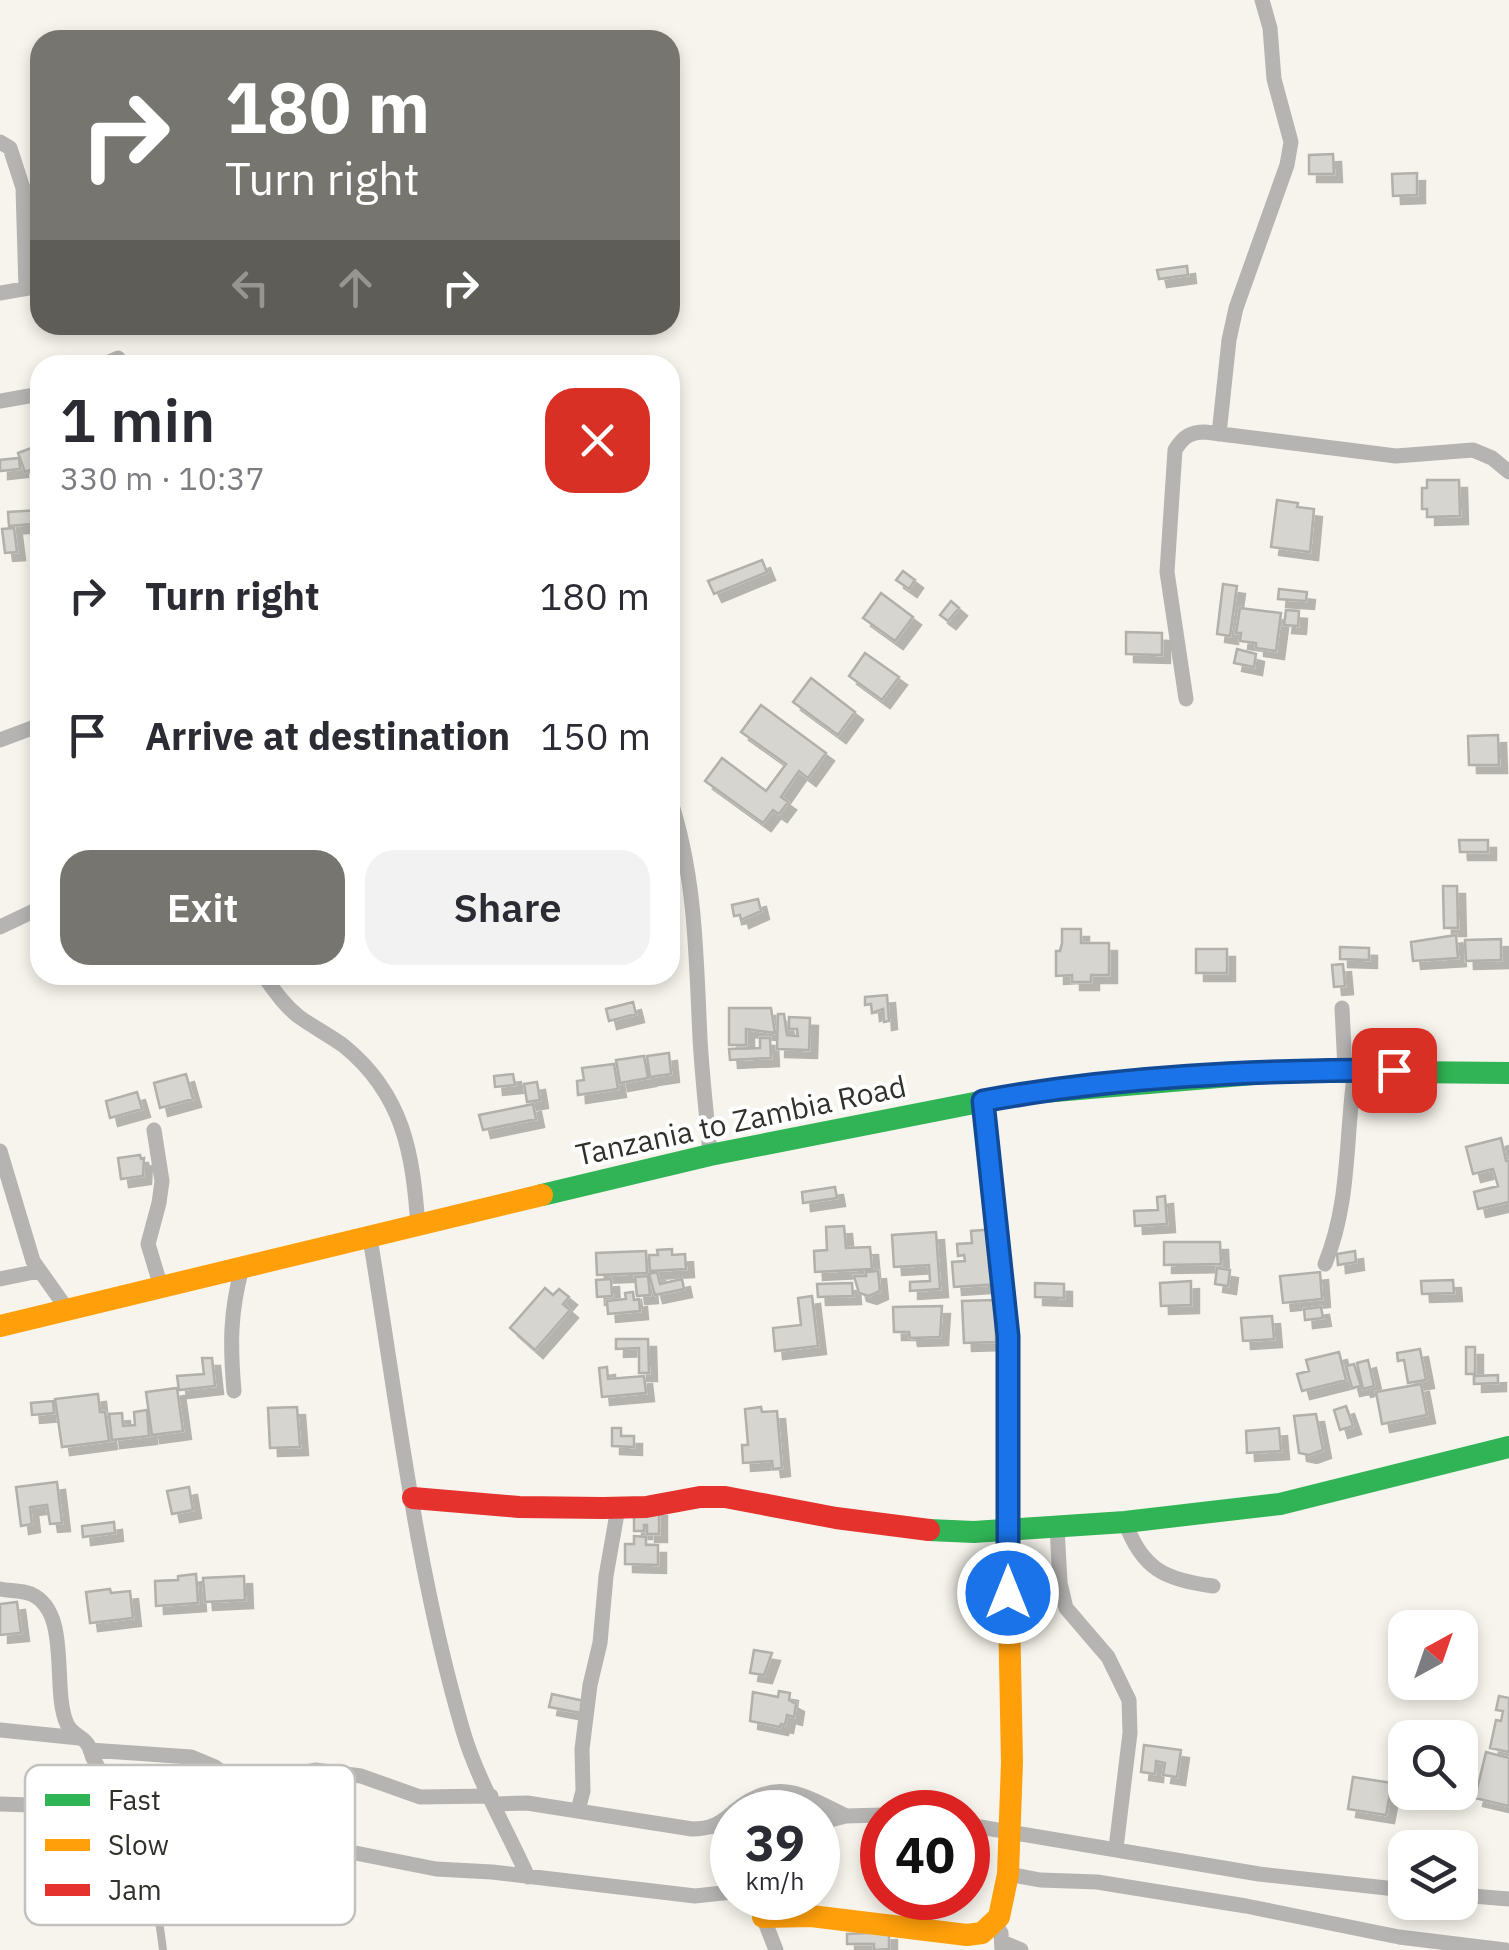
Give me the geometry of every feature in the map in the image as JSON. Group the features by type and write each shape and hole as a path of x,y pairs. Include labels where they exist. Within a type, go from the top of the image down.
{"main road":[{"name":"Tanzania to Zambia Road","path":"0,1326 710,1155 1035,1092 1288,1070 1509,1073"},
{"path":"840,1920 967,1935 982,1933 1000,1939 1010,1831 1008,1336 983,1101"},
{"path":"413,1498 618,1508 724,1497 836,1518 940,1531 1057,1528 1280,1504 1509,1447"}],"street":[{"path":"1219,434 1236,308 1287,165 1290,142 1274,79 1270,28 1262,0"},
{"path":"0,142 10,148 23,188 22,247 30,276"},
{"path":"0,293 30,288"},
{"path":"0,400 30,396"},
{"path":"1186,698 1167,572 1175,450 1182,439 1194,432 1396,456 1473,450 1492,458 1509,472"},
{"path":"0,740 30,729"},
{"path":"680,832 696,926 710,1155"},
{"path":"0,926 30,912"},
{"path":"270,985 284,1003 362,1062 390,1099 406,1134 414,1172 418,1227"},
{"path":"1326,1264 1344,1203 1350,1147 1350,1070 1342,1008"},
{"path":"154,1130 162,1180 148,1244 161,1287"},
{"path":"0,1151 17,1216 39,1271 67,1309"},
{"path":"370,1238 436,1625 464,1735 528,1877"},
{"path":"234,1391 230,1322 242,1268"},
{"path":"0,1279 39,1271"},
{"path":"578,1810 583,1792 582,1750 590,1685 600,1643 618,1508"},
{"path":"1126,1522 1142,1558 1188,1582 1213,1586"},
{"path":"1057,1528 1060,1582 1066,1608 1108,1658 1129,1700 1130,1734 1116,1848"},
{"path":"0,1589 34,1596 49,1612 59,1645 57,1670 63,1713 70,1730 98,1765"},
{"path":"0,1730 192,1757 210,1765"},
{"path":"355,1775 420,1797 493,1800 692,1829 710,1826"},
{"path":"0,1804 25,1805"},
{"path":"840,1813 846,1816"},
{"path":"840,1818 860,1816"},
{"path":"990,1829 1295,1880 1388,1888"},
{"path":"355,1854 436,1869 710,1894"},
{"path":"1008,1874 1146,1889 1391,1943 1502,1950"},
{"path":"1478,1896 1509,1899"},
{"path":"764,1920 776,1950"},
{"path":"1000,1939 1021,1950"}],"lane":[{"path":"160,1925 163,1950"}],"building":[{"path":"1333,154 1334,174 1309,174 1309,155"},
{"path":"1417,173 1417,195 1393,196 1392,174"},
{"path":"1187,266 1188,275 1159,279 1157,270"},
{"path":"30,448 30,470 25,472 18,453"},
{"path":"19,458 20,469 0,471 0,460"},
{"path":"1427,480 1459,480 1460,516 1427,517 1427,509 1422,509 1422,488 1427,488"},
{"path":"1277,500 1314,509 1310,552 1271,547"},
{"path":"30,511 30,524 9,526 8,512"},
{"path":"14,528 17,552 5,553 2,529"},
{"path":"762,560 767,572 714,594 708,581"},
{"path":"903,571 915,580 909,589 896,580"},
{"path":"1223,584 1237,586 1230,636 1217,634"},
{"path":"1279,589 1307,592 1306,601 1278,599"},
{"path":"881,593 913,617 895,641 863,618"},
{"path":"951,601 959,608 948,621 940,615"},
{"path":"1240,608 1281,613 1276,651 1240,641 1241,633 1236,633"},
{"path":"1286,610 1299,611 1298,626 1284,625"},
{"path":"1126,632 1162,633 1162,655 1126,654"},
{"path":"1237,649 1256,654 1254,667 1234,663"},
{"path":"865,653 899,677 882,700 849,676"},
{"path":"811,678 855,712 838,735 793,702"},
{"path":"761,705 826,753 808,778 799,771 781,797 788,802 779,814 773,810 763,823 705,781 722,758 766,791 786,764 741,732"},
{"path":"1498,735 1499,765 1469,765 1468,736"},
{"path":"1459,840 1488,840 1488,852 1460,852"},
{"path":"1443,886 1457,886 1458,928 1444,928"},
{"path":"758,899 761,911 741,920 740,915 734,916 732,905"},
{"path":"1062,929 1081,929 1081,943 1109,943 1109,975 1091,975 1091,982 1072,982 1072,975 1056,976 1056,951 1060,951"},
{"path":"1456,935 1458,958 1413,961 1411,942"},
{"path":"1501,939 1501,960 1466,961 1465,940"},
{"path":"1340,947 1369,948 1369,960 1340,959"},
{"path":"1196,949 1227,949 1227,973 1196,973"},
{"path":"1343,964 1345,986 1334,987 1332,965"},
{"path":"887,995 889,1021 884,1022 883,1009 872,1013 871,1004 865,1005 865,997"},
{"path":"633,1002 636,1014 609,1021 606,1009"},
{"path":"729,1008 771,1008 775,1033 746,1029 746,1045 729,1045"},
{"path":"778,1014 784,1014 787,1035 798,1036 797,1029 789,1029 789,1017 810,1018 809,1050 777,1049"},
{"path":"760,1038 770,1038 771,1058 730,1060 729,1049 760,1048"},
{"path":"669,1053 671,1074 650,1077 647,1056"},
{"path":"644,1056 648,1078 620,1083 616,1060"},
{"path":"614,1064 618,1089 578,1095 577,1081 584,1080 582,1068"},
{"path":"186,1074 193,1099 160,1108 154,1083"},
{"path":"513,1074 515,1085 495,1087 494,1076"},
{"path":"537,1082 540,1100 527,1102 524,1084"},
{"path":"137,1092 142,1109 110,1118 106,1101"},
{"path":"533,1104 536,1119 483,1130 479,1115"},
{"path":"1501,1138 1509,1161 1509,1202 1478,1209 1474,1192 1498,1186 1493,1169 1473,1174 1466,1147"},
{"path":"118,1158 144,1158 143,1176 121,1179"},
{"path":"835,1187 837,1198 803,1203 802,1192"},
{"path":"1165,1196 1167,1224 1135,1226 1134,1211 1158,1210 1157,1197"},
{"path":"844,1226 846,1248 870,1247 872,1269 815,1272 814,1251 827,1250 826,1227"},
{"path":"994,1229 998,1284 954,1287 952,1262 965,1261 964,1255 958,1256 957,1244 972,1243 971,1231"},
{"path":"936,1232 940,1289 910,1291 910,1282 930,1281 929,1265 894,1267 892,1235"},
{"path":"1164,1242 1220,1242 1221,1264 1164,1265"},
{"path":"672,1249 672,1255 685,1254 686,1269 650,1271 649,1255"},
{"path":"646,1251 647,1273 597,1275 596,1253"},
{"path":"1355,1251 1356,1262 1338,1265 1337,1254"},
{"path":"1217,1268 1230,1270 1228,1286 1215,1284"},
{"path":"878,1271 880,1291 869,1296 859,1293 854,1276"},
{"path":"657,1272 660,1284 682,1279 684,1289 655,1295 649,1274"},
{"path":"1320,1272 1322,1299 1283,1303 1280,1276"},
{"path":"648,1276 650,1295 637,1296 635,1277"},
{"path":"611,1279 612,1296 597,1297 596,1280"},
{"path":"1453,1280 1454,1293 1422,1294 1421,1281"},
{"path":"1191,1281 1191,1305 1161,1306 1160,1283"},
{"path":"852,1283 853,1296 818,1297 817,1284"},
{"path":"1035,1283 1064,1284 1064,1298 1035,1297"},
{"path":"545,1288 553,1295 559,1289 569,1297 563,1304 570,1310 535,1350 510,1328"},
{"path":"633,1292 634,1300 639,1299 640,1311 608,1314 607,1301 626,1299 625,1293"},
{"path":"812,1296 818,1346 775,1351 773,1328 801,1325 798,1298"},
{"path":"995,1300 996,1342 964,1343 962,1301"},
{"path":"942,1306 940,1337 910,1338 909,1332 894,1332 893,1307"},
{"path":"1321,1307 1323,1318 1305,1320 1304,1309"},
{"path":"1272,1316 1274,1339 1243,1341 1241,1318"},
{"path":"616,1339 648,1339 649,1373 639,1373 639,1348 616,1349"},
{"path":"1466,1347 1475,1347 1475,1374 1466,1374"},
{"path":"1420,1349 1426,1380 1408,1383 1404,1360 1398,1361 1397,1353"},
{"path":"1339,1352 1346,1380 1302,1391 1297,1374 1309,1371 1306,1360"},
{"path":"202,1358 212,1358 215,1386 179,1390 177,1376 204,1374"},
{"path":"1368,1360 1374,1386 1363,1389 1357,1363"},
{"path":"1354,1364 1361,1386 1352,1388 1346,1366"},
{"path":"607,1367 608,1379 644,1376 646,1393 602,1397 599,1368"},
{"path":"1498,1375 1498,1383 1474,1384 1474,1376"},
{"path":"1421,1384 1427,1415 1382,1424 1376,1392"},
{"path":"177,1388 183,1431 152,1435 146,1392"},
{"path":"98,1394 109,1441 62,1447 55,1399"},
{"path":"53,1401 54,1413 32,1415 31,1403"},
{"path":"1346,1406 1353,1426 1340,1430 1334,1410"},
{"path":"297,1407 300,1447 270,1448 268,1408"},
{"path":"761,1407 762,1412 777,1411 782,1468 773,1469 772,1461 743,1463 742,1445 748,1445 745,1409"},
{"path":"147,1410 149,1436 112,1440 109,1414 122,1413 123,1426 135,1425 134,1412"},
{"path":"1316,1414 1323,1450 1309,1455 1299,1453 1294,1416"},
{"path":"612,1428 621,1428 621,1436 634,1436 634,1447 612,1446"},
{"path":"1279,1428 1281,1451 1247,1453 1246,1431"},
{"path":"57,1482 62,1523 50,1524 47,1505 30,1507 32,1524 21,1526 16,1487"},
{"path":"189,1487 193,1510 172,1514 167,1491"},
{"path":"659,1508 659,1534 647,1534 647,1525 644,1531 634,1531 634,1509"},
{"path":"114,1522 115,1533 83,1537 82,1526"},
{"path":"634,1536 646,1537 646,1545 658,1545 658,1565 625,1564 625,1544 634,1544"},
{"path":"196,1574 198,1603 156,1606 155,1581"},
{"path":"244,1576 245,1600 205,1602 203,1578"},
{"path":"110,1589 111,1593 130,1591 133,1618 90,1623 86,1592"},
{"path":"17,1602 21,1633 0,1635 0,1604"},
{"path":"754,1650 772,1653 764,1675 750,1673"},
{"path":"779,1691 790,1693 789,1700 796,1704 794,1717 787,1715 785,1725 780,1727 750,1721 753,1692 778,1697"},
{"path":"552,1694 584,1701 581,1713 549,1707"},
{"path":"1499,1696 1509,1698 1509,1752 1490,1748 1496,1720 1501,1721 1503,1711 1496,1710"},
{"path":"1144,1745 1181,1750 1177,1777 1163,1775 1165,1763 1156,1761 1155,1774 1141,1772"},
{"path":"1486,1752 1509,1758 1509,1806 1478,1799"},
{"path":"1353,1777 1388,1782 1386,1815 1348,1809"},
{"path":"889,1932 889,1949 874,1950 874,1944 847,1944 847,1934"}],"traffic: fast":[{"path":"542,1195 710,1155 1020,1094 1288,1071 1509,1073"},
{"path":"929,1530 974,1532 1125,1522 1280,1504 1509,1447"}],"traffic: slow":[{"path":"0,1326 542,1195"},
{"path":"840,1920 967,1935 982,1933 999,1917 1008,1874 1012,1762 1007,1510"}],"traffic: jam":[{"path":"983,1101 1008,1336 1007,1510"},
{"path":"413,1498 519,1507 603,1508 725,1497 836,1518 929,1530"}],"route":[{"path":"1008,1593 1008,1336 983,1101 1035,1092 1288,1070 1394,1070"}]}
